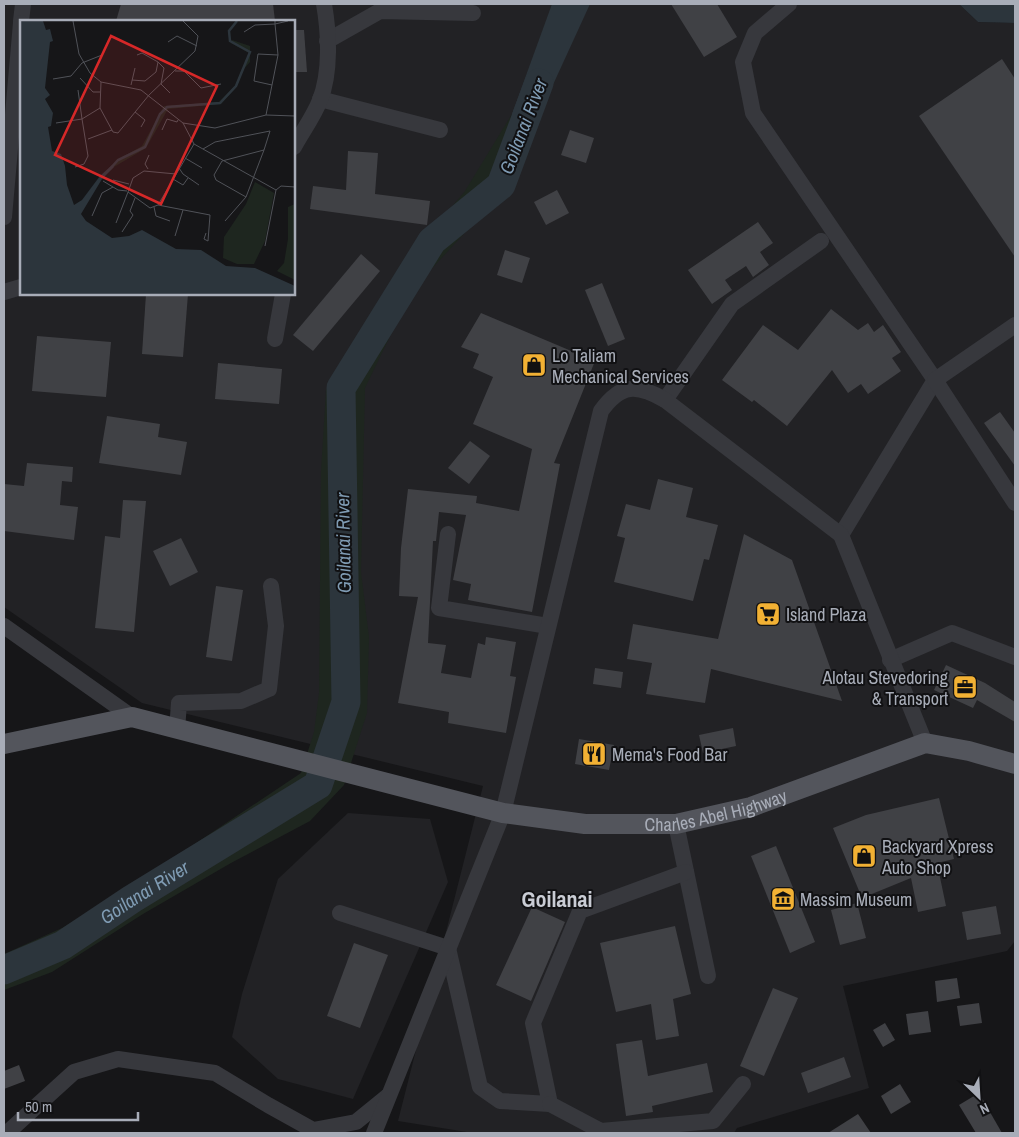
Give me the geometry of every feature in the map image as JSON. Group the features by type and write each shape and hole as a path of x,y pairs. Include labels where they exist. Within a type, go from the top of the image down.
{"main road":[{"path":"4,744 132,718 177,730"},
{"name":"Charles Abel Highway","path":"177,730 503,813 584,824 676,824 751,807 924,743"},
{"path":"924,743 969,751 1015,764"}],"street":[{"path":"21,20 23,4"},
{"path":"295,145 320,99 326,70 327,41 324,4"},
{"path":"789,4 755,33 743,62 753,113 935,380 1015,503"},
{"path":"327,41 380,11 473,12"},
{"path":"4,217 20,33"},
{"path":"320,99 440,130"},
{"path":"665,400 732,304 821,241"},
{"path":"4,292 20,286"},
{"path":"275,339 283,295"},
{"path":"842,534 935,380 1015,325"},
{"path":"374,1133 503,813 600,411 608,400 620,392 632,388 646,390 665,400 842,534 924,743"},
{"path":"448,534 439,608 548,626"},
{"path":"177,730 179,703 241,701 269,689 276,626 271,586"},
{"path":"4,626 132,718"},
{"path":"890,660 952,632 1015,657"},
{"path":"676,824 708,976"},
{"path":"550,1104 533,1023 580,911 686,872"},
{"path":"340,913 448,948"},
{"path":"448,948 480,1087 500,1101 550,1104 601,1131 713,1121 743,1084"},
{"path":"6,1133 74,1072 118,1059 215,1073 268,1106 313,1130 356,1122 390,1094"}],"shaded area":[{"path":"4,4 959,4 978,22 1015,23 1015,941 1007,951 843,986 869,1088 737,1128 734,1133 473,1133 398,1121 483,786 142,703 4,607"},
{"path":"552,4 590,4 535,124 512,114"},
{"path":"959,4 1015,4 1015,23 978,22"},
{"path":"512,114 535,124 533,135 510,184 413,289 365,388 361,572 369,637 367,713 344,785 310,821 231,863 143,914 52,972 4,990 4,954 62,928 135,884 301,773 314,732 319,693 321,471 326,390 409,258 465,191"},
{"path":"348,813 430,819 448,882 353,1099 278,1079 232,1037 242,994 278,879"}],"building":[{"path":"121,4 273,4 275,20 116,20"},
{"path":"671,4 717,4 737,37 704,57"},
{"path":"295,30 304,30 307,72 295,72"},
{"path":"1002,59 1015,79 1015,257 919,116"},
{"path":"570,130 594,138 586,163 561,155"},
{"path":"348,151 378,153 375,194 430,201 427,225 310,209 313,186 346,190"},
{"path":"557,190 569,213 546,225 534,202"},
{"path":"758,222 773,243 760,252 769,265 753,277 746,266 725,280 732,290 712,304 688,270"},
{"path":"505,250 530,258 522,283 497,275"},
{"path":"361,254 380,271 313,351 293,335"},
{"path":"602,283 625,339 608,346 585,290"},
{"path":"146,295 188,295 183,357 142,354"},
{"path":"831,309 858,330 868,323 874,332 883,325 901,352 892,358 901,371 868,394 861,384 848,393 832,370 787,426 754,400 752,402 722,380 763,325 798,350"},
{"path":"481,313 595,361 554,463 560,464 532,612 468,600 471,584 453,580 466,515 439,512 436,541 433,541 428,643 446,645 441,673 471,678 478,643 485,645 486,637 516,642 510,676 516,677 506,733 448,723 449,712 398,703 418,597 399,596 401,548 408,489 477,496 476,503 519,511 532,449 473,424 493,377 473,368 479,354 461,347"},
{"path":"37,336 111,342 106,397 32,391"},
{"path":"218,363 282,369 279,404 215,399"},
{"path":"1000,412 1015,433 1015,466 984,423"},
{"path":"107,416 160,424 158,437 187,442 181,475 99,463"},
{"path":"470,441 490,456 469,484 448,468"},
{"path":"27,463 73,467 72,482 62,481 60,505 78,507 74,540 4,531 4,484 24,486"},
{"path":"658,479 693,488 686,517 718,525 709,560 704,559 693,601 614,582 625,538 617,536 626,504 650,510"},
{"path":"123,500 146,501 134,632 95,628 105,536 120,538"},
{"name":"Island Plaza","path":"744,534 792,560 842,701 711,669 705,703 646,694 652,663 627,659 633,624 718,639"},
{"path":"181,538 198,572 170,586 153,551"},
{"path":"216,586 243,590 232,661 206,657"},
{"path":"946,665 985,683 1015,702 1015,722 977,700 973,708 934,690"},
{"path":"595,668 623,672 621,688 593,684"},
{"path":"733,728 736,746 703,753 699,735"},
{"name":"Mema's Food Bar","path":"579,739 614,745 609,770 575,764"},
{"path":"939,798 954,859 937,863 946,906 918,912 911,878 862,898 833,828 866,815"},
{"name":"Massim Museum","path":"776,846 815,942 790,953 751,856"},
{"path":"857,903 866,938 840,945 831,910"},
{"path":"996,906 1001,934 967,940 962,912"},
{"path":"532,907 565,922 531,1001 496,985"},
{"path":"675,926 691,994 673,999 679,1036 656,1040 651,1004 616,1012 600,943"},
{"path":"354,943 388,955 360,1028 327,1016"},
{"path":"957,978 960,998 937,1002 935,981"},
{"path":"773,988 798,998 764,1076 740,1066"},
{"path":"979,1003 982,1023 960,1026 957,1006"},
{"path":"928,1011 931,1032 909,1035 906,1014"},
{"path":"885,1023 895,1040 883,1047 873,1030"},
{"path":"642,1040 648,1076 707,1063 713,1092 652,1106 653,1112 626,1116 616,1044"},
{"path":"844,1057 851,1077 808,1093 801,1073"},
{"path":"19,1065 25,1081 4,1089 4,1071"},
{"path":"900,1084 911,1102 891,1114 881,1096"},
{"path":"979,1093 1002,1133 976,1133 959,1105"},
{"path":"858,1114 871,1133 828,1133"}],"waterway":[{"name":"Goilanai River","path":"4,970 63,945 132,899 318,785 346,702 341,388 432,241 501,185 539,83"}],"place":[{"name":"Lo Taliam Mechanical Services","path":"534,365"},
{"name":"Island Plaza","path":"768,614"},
{"name":"Alotau Stevedoring & Transport","path":"965,687"},
{"name":"Mema's Food Bar","path":"594,754"},
{"name":"Backyard Xpress Auto Shop","path":"864,856"},
{"name":"Massim Museum","path":"783,899"}],"district":[{"name":"Goilanai","path":"557,899"}]}
